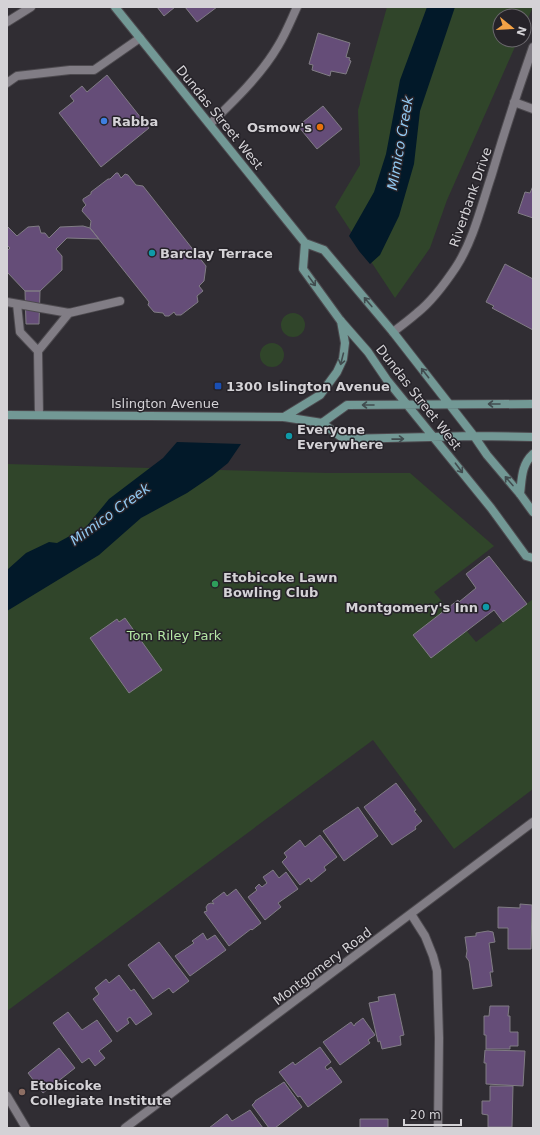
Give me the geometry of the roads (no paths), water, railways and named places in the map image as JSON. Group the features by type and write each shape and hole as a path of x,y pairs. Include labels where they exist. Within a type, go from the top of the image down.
{"main road":[{"name":"Dundas Street West","path":"115,7 306,243 324,250 393,332 474,436 486,455 520,494 533,512"},
{"name":"Dundas Street West","path":"306,243 303,268 340,320 368,352 387,380 491,508 526,556 533,558"},
{"path":"284,417 320,395 338,372 343,359 345,343 340,320"},
{"path":"322,423 347,404 533,404"},
{"name":"Islington Avenue","path":"7,415 284,417 322,423 344,439 533,436"},
{"path":"520,494 523,468 527,460 533,454"}],"street":[{"path":"7,22 31,7"},
{"path":"210,124 239,97 262,68 278,46 297,7"},
{"path":"7,83 17,76 70,70 94,70 140,38"},
{"name":"Riverbank Drive","path":"393,332 418,313 457,266 472,234 533,47"},
{"path":"514,102 533,109"},
{"path":"7,302 69,313 120,301"},
{"path":"17,304 20,332 38,351"},
{"path":"39,415 38,351 69,313"},
{"name":"Montgomery Road","path":"126,1128 533,822"},
{"path":"411,914 425,936 434,956 437,971 439,1038 438,1128"},
{"path":"7,1096 26,1128"}],"water":[{"name":"Mimico Creek","path":"427,7 455,7 420,111 414,164 399,216 380,255 370,264 349,236 374,192 386,154 400,80"},
{"name":"Mimico Creek","path":"177,442 241,444 228,463 212,476 187,493 141,518 99,555 7,611 7,570 26,553 49,542 57,543 86,527 109,499 163,458"}],"place":[{"name":"Rabba","path":"104,121"},
{"name":"Osmow's","path":"320,127"},
{"name":"Barclay Terrace","path":"152,253"},
{"name":"1300 Islington Avenue","path":"218,386"},
{"name":"Everyone Everywhere","path":"289,436"},
{"name":"Etobicoke Lawn Bowling Club","path":"215,584"},
{"name":"Montgomery's Inn","path":"486,607"},
{"name":"Etobicoke Collegiate Institute","path":"22,1092"}],"park label":[{"name":"Tom Riley Park","path":"174,635"}]}
